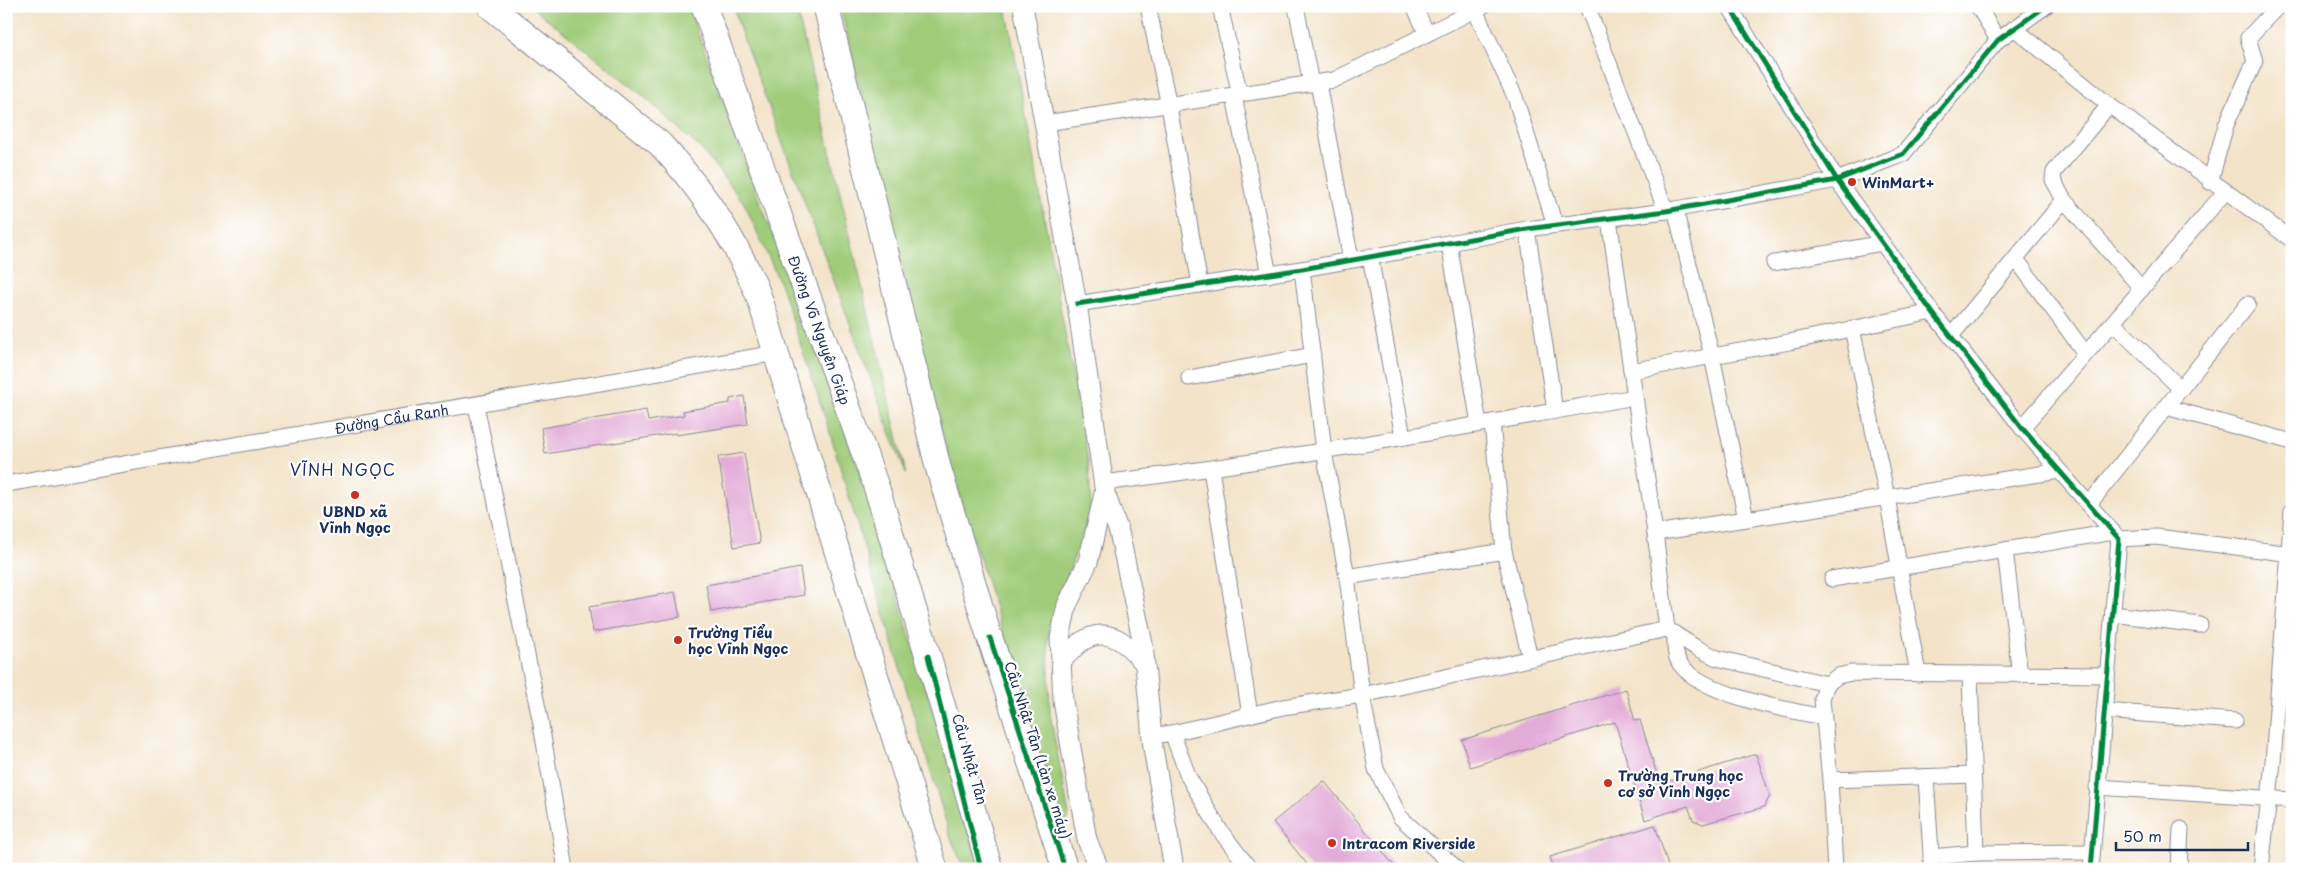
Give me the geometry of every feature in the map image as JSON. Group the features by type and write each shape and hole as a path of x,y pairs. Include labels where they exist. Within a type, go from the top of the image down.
{"highway":[{"path":"490,6 660,144 684,170 738,250 756,289 776,352 934,869"},
{"name":"Đường Võ Nguyên Giáp","path":"704,6 877,489 928,656"},
{"path":"826,6 938,467 990,638 1056,869"},
{"name":"Cầu Nhật Tân (Làn xe máy)","path":"990,638 1065,869"},
{"path":"928,656 981,869"},
{"name":"Cầu Nhật Tân","path":"928,656 990,869"}],"street":[{"path":"1023,6 1078,304 1104,488 1119,532 1142,644 1152,736 1172,868"},
{"path":"1148,6 1169,106 1200,285"},
{"path":"1220,6 1269,275"},
{"path":"1296,6 1315,84 1351,260"},
{"path":"1414,6 1426,34"},
{"path":"1587,6 1671,210 1712,356 1746,519"},
{"path":"1729,6 1837,180 1932,312 2022,428 2090,503 2116,535 2113,614 2090,869"},
{"path":"1978,6 1998,40"},
{"path":"1078,304 1269,275 1527,229 1671,210 1837,180 1903,154 1998,40 2046,6"},
{"path":"2210,182 2226,125 2255,61 2248,38 2278,6"},
{"path":"1045,123 1334,80 1479,8 1515,97 1555,225"},
{"path":"2014,28 2109,105 2210,182 2292,240"},
{"path":"2109,105 2054,172 2053,180 2055,187 2064,200 2142,289"},
{"path":"2022,428 2225,192"},
{"path":"1951,336 2064,200"},
{"path":"1610,219 1655,533 1671,631 1680,664 1694,676 1723,692 1768,706 1822,717"},
{"path":"1527,229 1555,411"},
{"path":"1449,242 1485,423 1504,551 1530,658"},
{"path":"1774,263 1882,243"},
{"path":"1370,256 1403,438"},
{"path":"2016,259 2085,353"},
{"path":"1302,269 1324,451 1347,577 1362,695 1376,770 1400,818 1457,869"},
{"path":"2090,503 2248,304"},
{"path":"1632,371 1932,312"},
{"path":"2113,323 2181,389"},
{"path":"1852,328 1887,497 1918,674"},
{"name":"Đường Cầu Ranh","path":"6,484 476,405 776,352"},
{"path":"1189,378 1313,355"},
{"path":"1104,488 1403,438 1635,396"},
{"path":"476,405 540,719 566,869"},
{"path":"2166,407 2292,442"},
{"path":"1211,469 1250,715"},
{"path":"1655,533 2059,471"},
{"path":"1099,869 1086,840 1063,700 1060,638 1066,605 1088,562 1104,488"},
{"path":"2261,869 2273,762 2292,511"},
{"path":"1832,579 2005,550 2116,535 2156,537 2290,553"},
{"path":"2005,550 2020,674"},
{"path":"1347,577 1504,551"},
{"path":"2113,614 2200,625"},
{"path":"1152,736 1172,733 1283,706 1362,695 1530,658 1671,631 1717,658 1827,684"},
{"path":"1061,661 1082,641 1100,636 1117,636 1144,663"},
{"path":"1835,869 1830,780 1822,717 1822,699 1827,684 1838,676 1850,674 2020,674 2108,676"},
{"path":"1970,674 1976,853"},
{"path":"2104,711 2235,721"},
{"path":"1172,733 1189,778 1222,832 1250,869"},
{"path":"1830,780 1974,775"},
{"path":"1926,777 1931,863 1976,853 2092,852"},
{"path":"2096,787 2292,800"},
{"path":"2180,869 2181,829"},
{"path":"1056,869 1086,840"}],"green space":[{"path":"531,6 688,6 758,197 790,278 863,482 981,869 965,869 951,839 827,423 780,283 744,203 702,150 641,94"},
{"path":"733,6 796,6 906,474 741,32"},
{"path":"840,6 1006,6 1089,466 1091,512 1063,587 1048,639 1050,714 1069,815 1067,823 1062,822 949,461"}],"building":[{"path":"744,396 748,424 676,435 676,433 545,454 541,428 646,410 648,421 684,415 683,411 730,403 730,399"},
{"path":"744,453 760,543 734,547 718,457"},
{"path":"800,568 804,595 711,612 706,585"},
{"path":"675,592 680,617 593,632 589,607"},
{"path":"1626,689 1635,721 1640,720 1660,784 1756,754 1770,796 1764,807 1703,824 1693,820 1688,806 1645,820 1615,722 1470,767 1462,740"},
{"name":"Intracom Riverside","path":"1324,781 1397,869 1311,869 1273,822"},
{"path":"1655,825 1669,869 1625,869 1625,864 1610,869 1554,869 1550,857"}],"cycle path":[{"path":"1729,6 1837,180 1932,312 2022,428 2119,539 2091,869"},
{"path":"1077,304 1302,269 1527,229 1666,211 1837,180 1903,154 1998,40 2046,6"},
{"path":"990,638 1065,869"},
{"path":"928,656 981,869"}],"place":[{"name":"WinMart+","path":"1852,182"},
{"name":"UBND xã Vĩnh Ngọc","path":"355,495"},
{"name":"Trường Tiểu học Vĩnh Ngọc","path":"678,640"},
{"name":"Trường Trung học cơ sở Vĩnh Ngọc","path":"1608,783"},
{"name":"Intracom Riverside","path":"1332,843"}],"district":[{"name":"VĨNH NGỌC","path":"343,469"}]}
